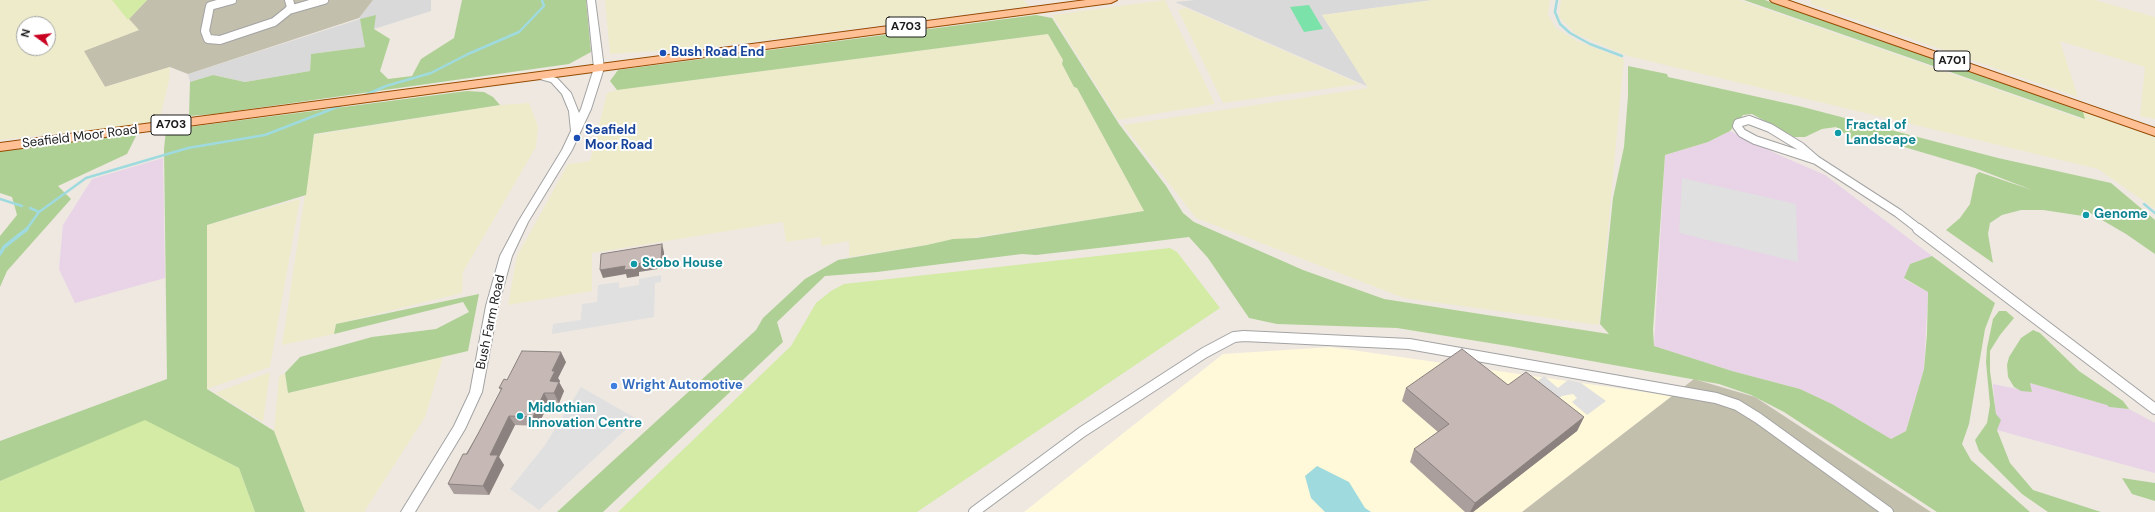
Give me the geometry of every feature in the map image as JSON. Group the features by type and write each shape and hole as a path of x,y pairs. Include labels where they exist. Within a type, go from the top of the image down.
{"main road":[{"name":"Seafield Moor Road","path":"0,148 1111,0"},
{"name":"A701","path":"1776,0 2155,132"},
{"name":"A701","path":"2128,122 2155,128"}],"street":[{"path":"232,0 210,6 205,31 208,39 220,40 274,22 289,10 324,0"},
{"path":"289,0 291,7 289,10"},
{"path":"591,0 599,68"},
{"name":"Bush Farm Road","path":"408,512 459,429 476,392 492,306 506,256 523,222 576,133 586,109 599,68"},
{"path":"539,76 554,80 566,93 574,111 576,133"},
{"path":"1816,160 1756,140 1742,132 1738,126 1738,122 1750,120 1770,128 1801,147 1816,160 1898,213 2155,409"},
{"path":"974,512 1082,432 1204,353 1234,337 1244,336 1409,344 1716,398 1737,405 1758,418 1888,512"}],"shaded area":[{"path":"0,0 112,0 139,30 84,51 105,87 170,67 169,81 159,122 0,140"},
{"path":"147,0 373,0 359,18 188,74 170,67 105,87 83,51 138,30 128,20"},
{"path":"373,0 431,0 431,11 374,29 359,18"},
{"path":"605,0 1024,0 1029,6 704,48 610,54"},
{"path":"1165,0 1215,104 1118,120 1052,15"},
{"path":"1195,0 1433,0 1322,15 1369,87 1175,2"},
{"path":"1433,0 1550,0 1548,15 1556,28 1577,41 1624,59 1599,325 1404,298 1196,218 1123,125 1368,88 1322,15"},
{"path":"1561,0 1739,0 2081,119 2083,112 2155,137 2155,209 2098,169 1628,56 1576,34 1559,17"},
{"path":"1811,0 2095,0 2155,17 2155,119 2140,116 2145,67 2060,41 2078,97 1811,4"},
{"path":"1186,8 1360,84 1223,103 1178,10"},
{"path":"360,19 366,47 311,54 310,71 245,82 213,75 190,82 188,74"},
{"path":"1048,34 1063,60 1062,64 1074,87 1077,88 1144,211 849,257 849,241 822,246 820,237 786,242 783,222 592,253 592,291 508,305 517,256 568,164 590,161 607,93 617,90"},
{"path":"529,103 538,126 536,147 463,272 462,293 336,324 334,334 282,345 314,135 500,105"},
{"path":"1730,131 1825,175 1932,256 1910,264 1904,279 1928,292 1924,369 1906,431 1891,439 1832,404 1800,389 1732,371 1654,346 1665,155 1708,142"},
{"path":"163,158 165,278 75,303 59,269 63,225 92,179"},
{"path":"1682,178 1796,204 1798,262 1679,233"},
{"path":"300,199 270,367 207,389 207,225"},
{"path":"661,275 661,282 655,283 654,317 552,334 553,324 581,320 582,304 597,302 598,285 619,282 619,288 639,285 639,279"},
{"path":"1331,347 1672,396 1522,512 1024,512 1223,354"},
{"path":"443,357 425,417 364,512 305,512 274,431 279,376 285,373 288,393"},
{"path":"270,372 263,422 215,393"},
{"path":"1544,376 1558,388 1568,380 1581,383 1606,401 1587,415 1572,402 1577,398 1573,394 1562,396 1550,405 1529,388"},
{"path":"1694,379 1755,397 1931,512 1522,512"},
{"path":"2030,383 2108,405 2109,407 2129,409 2155,423 2155,473 1997,430 1993,384 2032,392"},
{"path":"581,387 637,419 539,510 510,489 545,445"}],"green space":[{"path":"112,0 147,0 128,20"},
{"path":"462,0 586,0 591,52 569,64 214,114 189,116 190,82 213,75 245,82 310,71 311,54 365,47 360,19 376,15 374,29 390,39 380,71 388,79 412,76 421,59 454,38"},
{"path":"1744,0 1765,0 2083,112 2085,119"},
{"path":"1309,5 1323,29 1304,32 1290,7"},
{"path":"1036,15 1052,18 1119,124 1166,186 1183,213 1194,222 1303,270 1384,299 1609,334 1600,324 1613,198 1624,147 1628,96 1628,66 1667,74 1668,77 1799,106 1998,158 2111,183 2155,220 2155,254 2126,234 2078,206 2083,209 2083,216 2043,210 2021,210 2002,215 1990,223 1988,234 1993,263 1946,230 1960,218 1970,204 1976,175 1979,172 2032,190 1975,168 1894,144 1852,139 1836,127 1822,129 1805,137 1794,137 1752,114 1743,115 1730,131 1708,142 1665,155 1653,330 1654,346 1732,371 1800,389 1832,404 1891,439 1906,431 1924,369 1927,334 1928,292 1904,278 1910,264 1932,256 1995,303 1985,329 1969,424 1962,444 1971,460 2030,512 1937,512 1784,412 1751,395 1719,384 1508,346 1397,328 1277,324 1249,318 1208,258 1189,237 1036,255 1022,254 877,272 825,276 777,322 783,342 603,512 557,512 756,330 763,318 805,279 838,260 927,245 953,239 977,238 1144,211 1077,88 1074,87 1062,64 1063,60 1048,34 617,90 610,81 618,70"},
{"path":"467,91 484,92 493,97 500,105 314,134 306,195 207,225 207,389 274,431 305,512 255,512 239,468 145,420 0,481 0,441 167,379 164,149 166,130"},
{"path":"137,134 127,154 58,186 71,199 7,271 0,287 0,236 17,215 12,197 0,193 0,150"},
{"path":"1170,248 1177,252 1220,308 917,512 618,512 791,346 816,303 831,291 844,284"},
{"path":"479,294 468,351 288,393 285,373 300,357 372,337 436,329 469,312 463,302 334,334 336,324"},
{"path":"1999,311 2006,311 2014,318 2000,335 1990,351 1990,371 1996,414 2001,420 1997,430 2010,463 2033,490 2101,512 2048,512 2022,494 1979,451 1975,440 1987,423 1990,405 1986,362 1987,348 1993,319"},
{"path":"2033,330 2040,333 2079,371 2123,401 2129,409 2109,407 2107,405 2030,383 2032,392 2021,391 2014,387 2008,377 2007,365 2009,357 2021,338"},
{"path":"145,419 239,468 255,512 0,512 0,481"},
{"path":"2122,478 2155,483 2155,501 2132,494"}],"water":[{"path":"1317,466 1349,482 1365,508 1371,512 1325,512 1311,498 1305,476"}],"building":[{"path":"662,244 661,260 636,264 636,269 624,270 625,266 600,270 601,254"},
{"path":"1462,349 1508,385 1526,372 1584,417 1475,503 1414,449 1449,424 1406,388"},
{"path":"522,351 561,352 552,371 555,371 550,381 559,382 554,393 544,393 533,417 509,416 490,455 498,455 483,486 448,484 463,454 467,454 479,432 502,388 499,388 504,379 507,380"}],"waterway":[{"path":"363,96 386,86 431,73 468,54 519,32 544,6 542,0"},
{"path":"1557,0 1555,12 1560,24 1570,33 1590,44 1622,56"},
{"path":"39,212 86,178 188,148 265,135 345,104"},
{"path":"0,199 22,206"},
{"path":"2144,204 2155,213"},
{"path":"30,208 39,212"},
{"path":"26,230 39,212"},
{"path":"0,254 4,247 26,230"}],"place":[{"name":"Bush Road End","path":"663,53"},
{"name":"Fractal of Landscape","path":"1838,133"},
{"name":"Seafield Moor Road","path":"577,138"},
{"name":"Genome","path":"2086,215"},
{"name":"Stobo House","path":"634,264"},
{"name":"Wright Automotive","path":"614,386"},
{"name":"Midlothian Innovation Centre","path":"520,416"}]}
